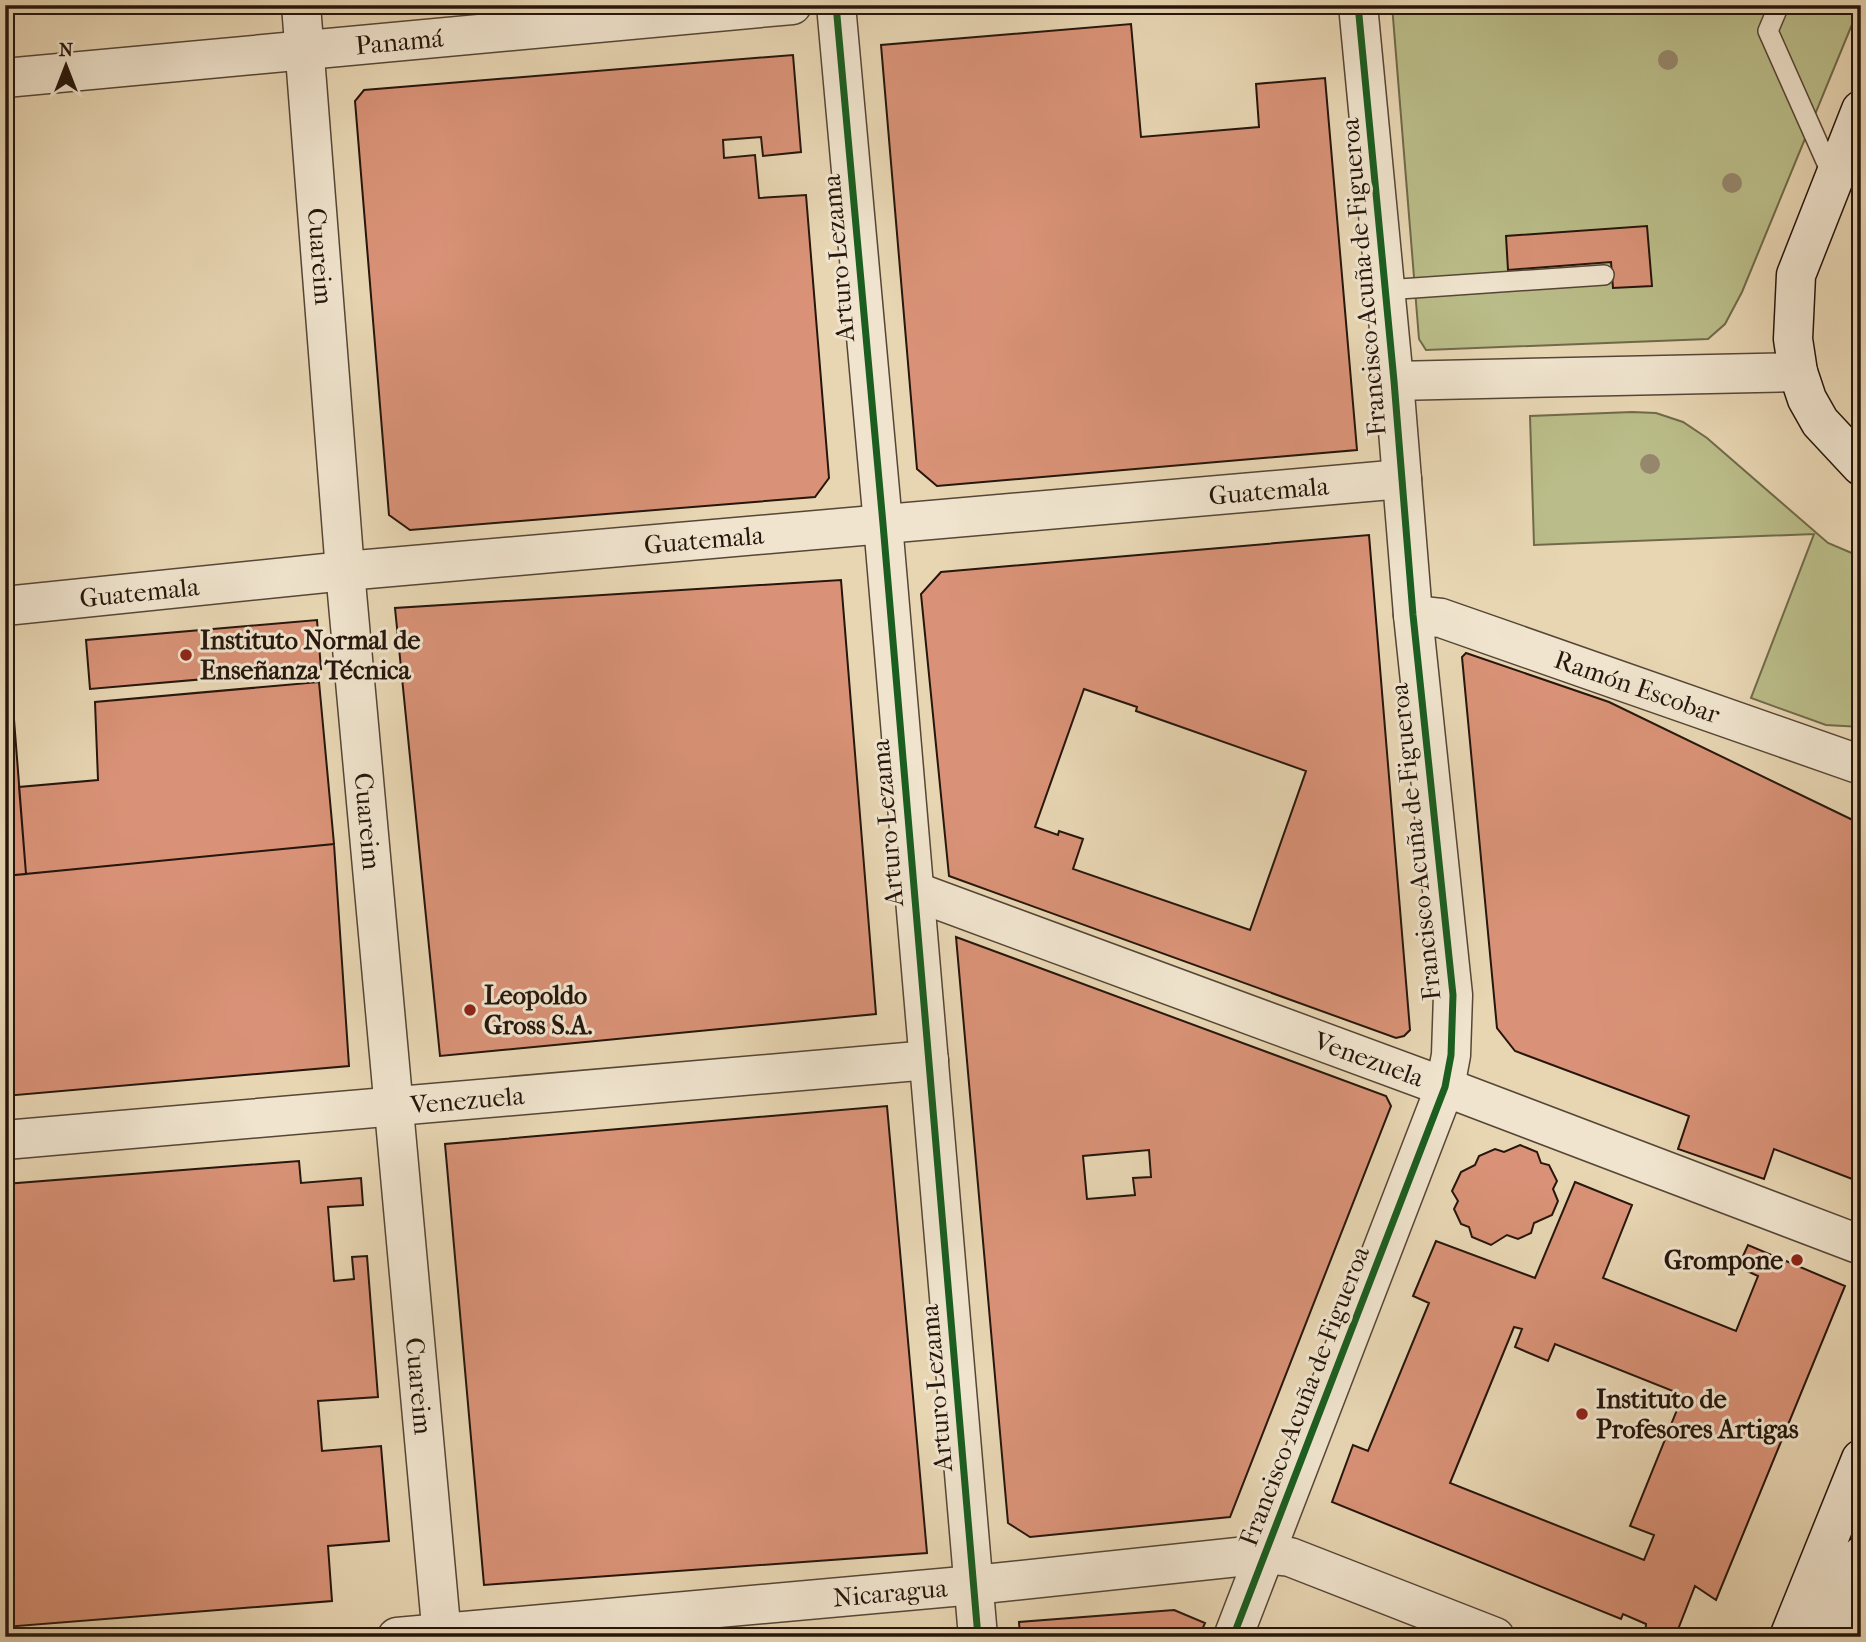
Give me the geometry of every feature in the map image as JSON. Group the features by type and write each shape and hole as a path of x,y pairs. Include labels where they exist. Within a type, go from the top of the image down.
{"street":[{"name":"Cuareim","path":"301,5 345,571 442,1635"},
{"name":"Panamá","path":"5,78 793,5"},
{"name":"Arturo Lezama","path":"836,5 978,1637"},
{"name":"Francisco Acuña de Figueroa","path":"1233,1637 1445,1087 1451,1055 1453,995 1413,615 1358,5"},
{"path":"1861,110 1796,275 1793,339 1798,372 1807,398 1820,422 1861,466"},
{"path":"1394,381 1798,372"},
{"name":"Guatemala","path":"5,606 345,571 1402,479"},
{"name":"Ramón Escobar","path":"1413,615 1441,618 1861,765"},
{"name":"Venezuela","path":"914,891 1445,1087 1861,1245"},
{"name":"Venezuela","path":"5,1140 929,1060"},
{"path":"1788,1637 1861,1459"},
{"name":"Nicaragua","path":"397,1637 974,1586 1266,1554 1290,1557 1495,1637"},
{"path":"1828,1637 1861,1556"}],"lane":[{"path":"1779,5 1768,31 1833,177"},
{"path":"1385,290 1604,275"}],"green space":[{"path":"1392,5 1860,5 1742,292 1725,324 1708,339 1426,350 1419,339"},
{"path":"1656,413 1683,422 1707,438 1828,543 1861,557 1861,727 1826,725 1751,698 1814,534 1534,545 1530,416"}],"building":[{"path":"1131,24 1141,137 1259,127 1256,84 1325,78 1357,450 937,486 917,469 881,45"},
{"path":"793,55 801,152 763,156 761,137 723,140 724,158 755,155 759,198 806,195 829,478 815,497 410,530 389,515 355,101 364,90"},
{"path":"1647,226 1652,286 1613,288 1611,262 1508,270 1506,236"},
{"path":"1369,535 1410,1030 1404,1036 1396,1038 949,876 921,594 941,572","holes":["1084,689 1137,707 1136,711 1306,771 1250,930 1073,869 1083,839 1059,831 1058,835 1035,827"]},
{"path":"841,580 876,1014 440,1056 395,608"},
{"path":"317,620 321,669 90,689 86,640"},
{"path":"1466,653 1609,702 1861,824 1860,1182 1774,1149 1764,1179 1678,1149 1689,1116 1515,1051 1497,1028 1462,657"},
{"path":"5,655 9,655 26,874 5,876"},
{"path":"319,682 334,844 26,874 19,787 98,780 95,702"},
{"path":"334,844 349,1066 5,1096 5,876"},
{"path":"956,937 1386,1096 1391,1106 1230,1517 1030,1537 1008,1523","holes":["1149,1150 1151,1177 1133,1178 1135,1195 1087,1199 1083,1156"]},
{"path":"887,1106 927,1553 484,1585 445,1144"},
{"path":"1520,1145 1537,1152 1541,1163 1549,1165 1557,1181 1553,1189 1558,1201 1552,1215 1534,1223 1531,1233 1518,1239 1507,1235 1491,1245 1472,1237 1469,1227 1461,1224 1454,1209 1458,1201 1452,1191 1461,1172 1475,1165 1479,1156 1495,1149 1504,1152"},
{"path":"299,1161 301,1183 361,1178 363,1205 328,1207 334,1281 354,1279 352,1257 367,1256 378,1397 318,1401 322,1451 381,1446 389,1541 328,1546 332,1601 5,1627 5,1526 10,1526 5,1462 5,1184"},
{"path":"1575,1182 1632,1205 1603,1278 1736,1331 1758,1276 1738,1267 1748,1245 1845,1286 1716,1600 1695,1586 1675,1637 1645,1637 1646,1624 1623,1614 1621,1619 1332,1502 1353,1445 1368,1451 1429,1303 1413,1296 1436,1241 1535,1278","holes":["1514,1327 1522,1329 1515,1347 1548,1361 1555,1344 1683,1395 1630,1526 1654,1535 1644,1560 1450,1483"]},
{"path":"1174,1610 1205,1623 1199,1637 1020,1637 1019,1622"},
{"path":"1314,1629 1341,1637 1302,1637"},
{"path":"930,1631 931,1637 867,1637"}],"cycle path":[{"path":"836,5 978,1637"},
{"path":"1233,1637 1445,1087 1451,1055 1453,995 1413,615 1358,5"}],"place":[{"name":"Instituto Normal de Enseñanza Técnica","path":"186,655"},
{"name":"Leopoldo Gross S.A.","path":"470,1010"},
{"name":"Grompone","path":"1797,1260"},
{"name":"Instituto de Profesores Artigas","path":"1582,1414"}]}
